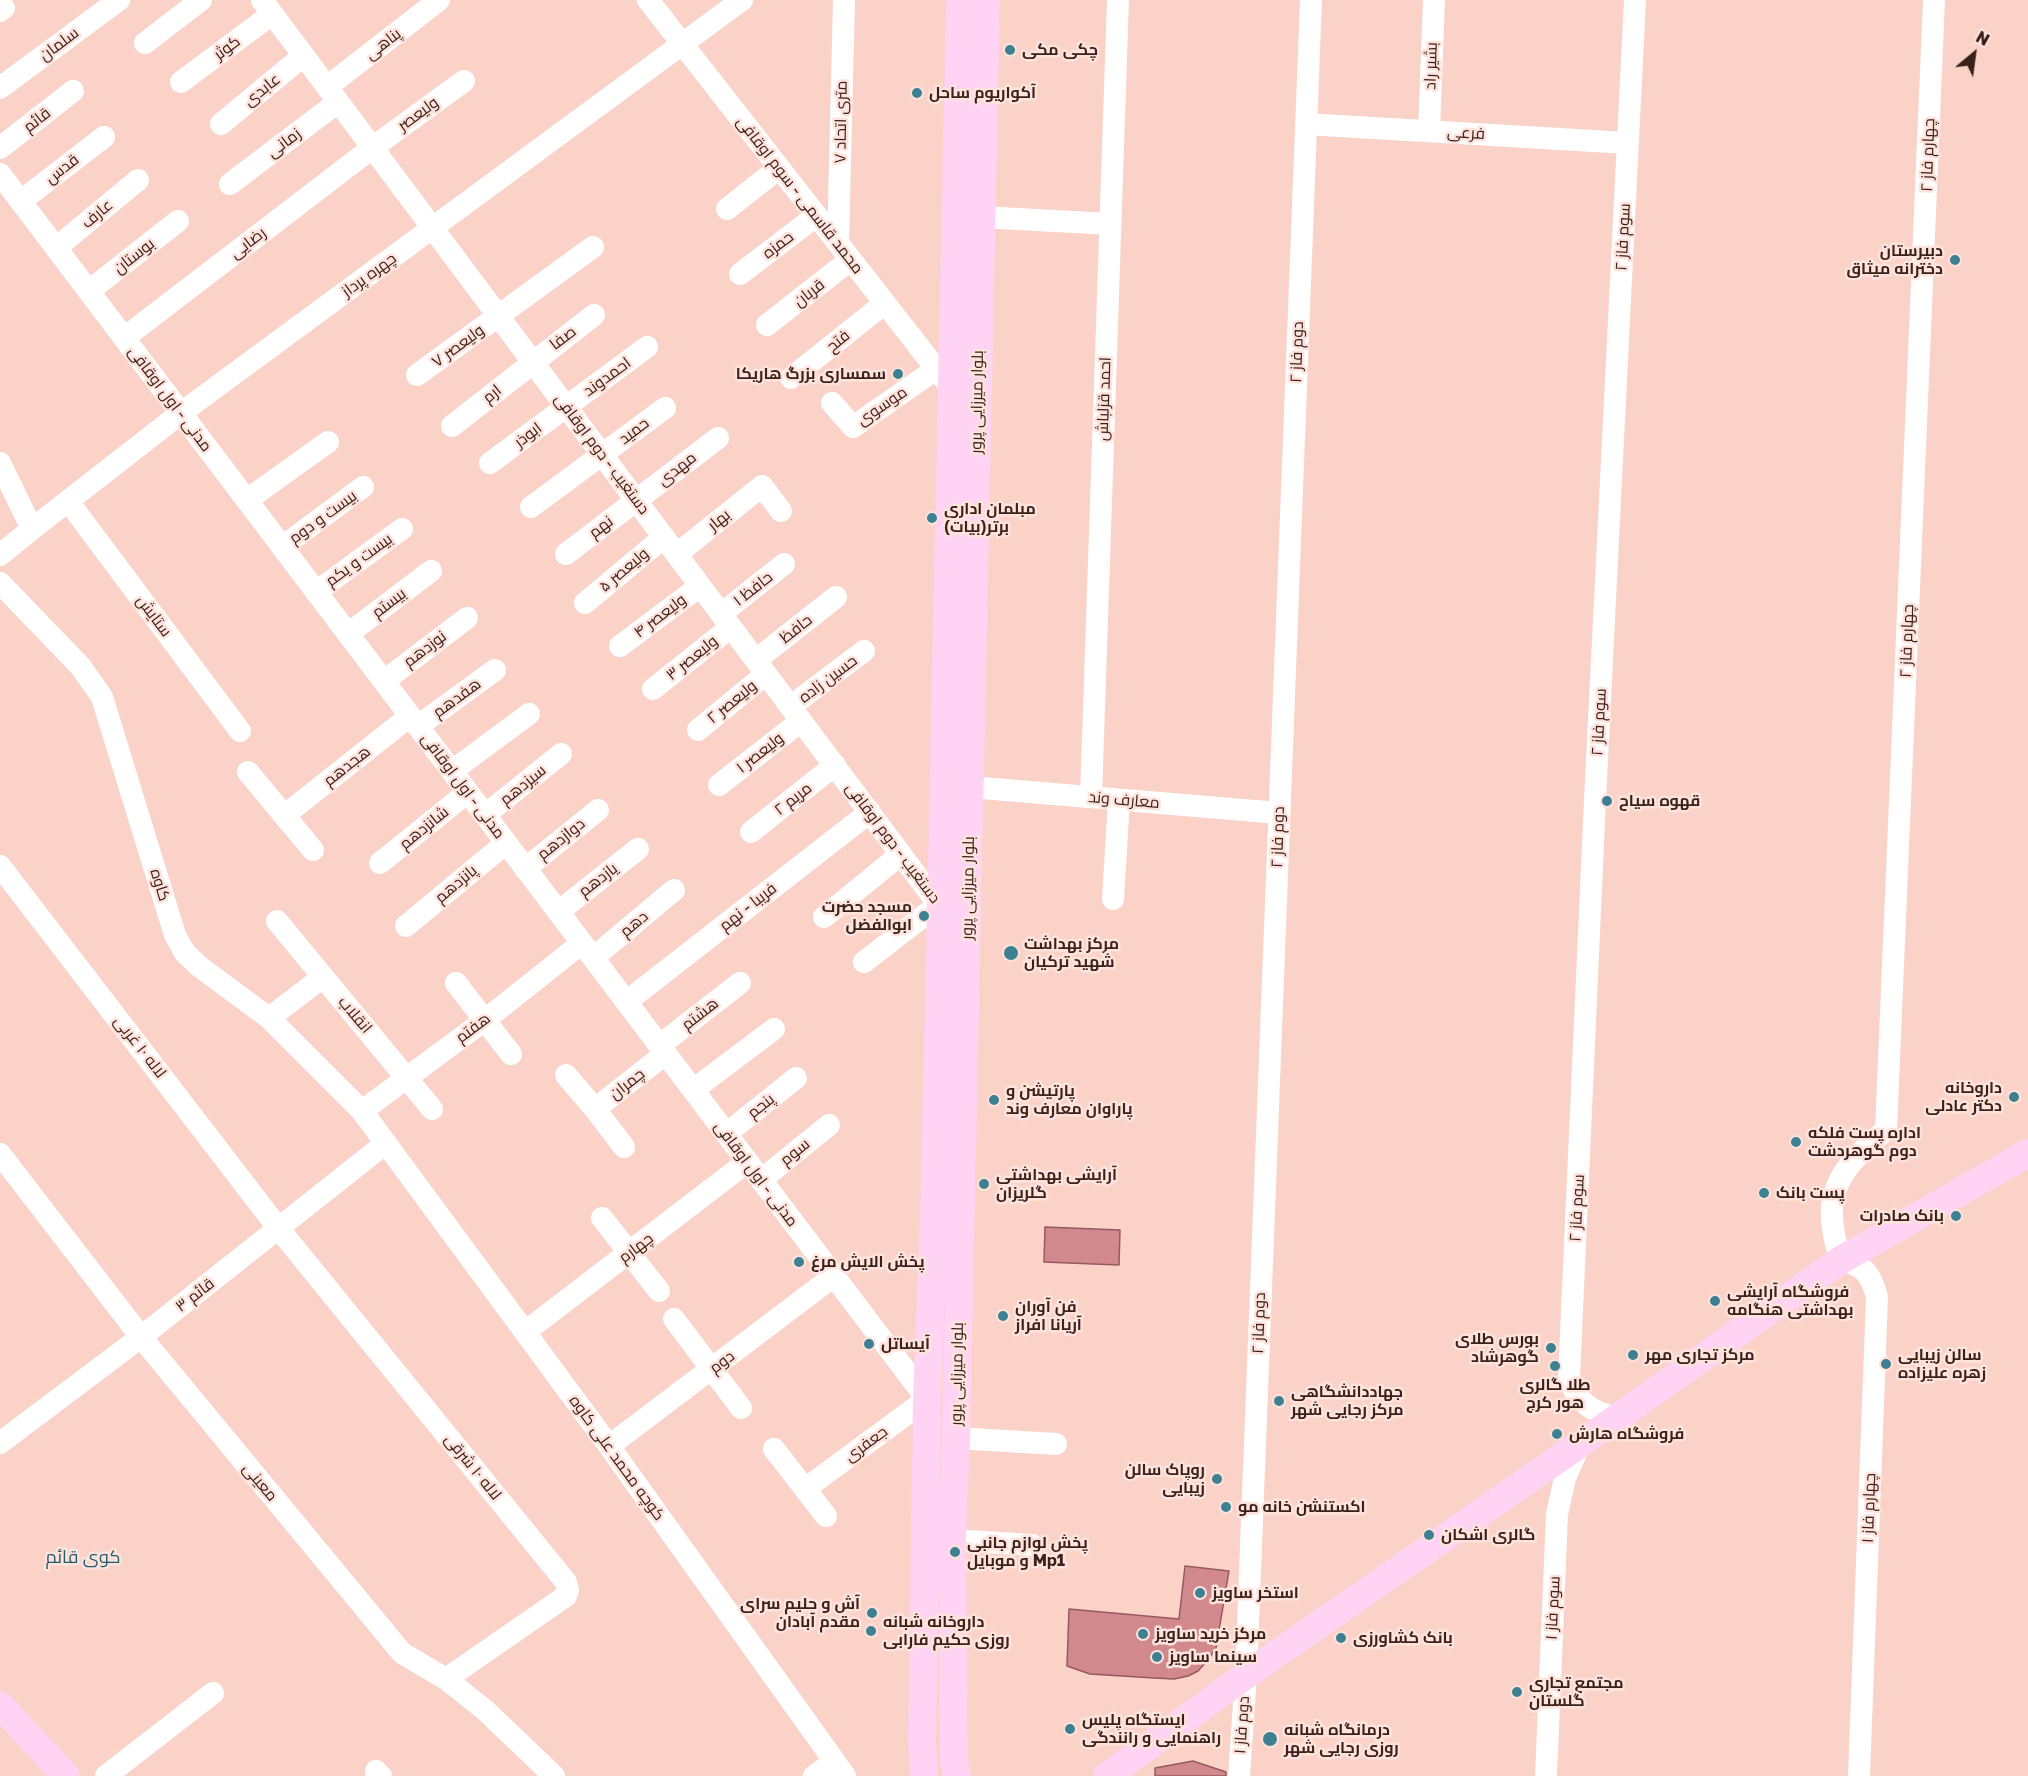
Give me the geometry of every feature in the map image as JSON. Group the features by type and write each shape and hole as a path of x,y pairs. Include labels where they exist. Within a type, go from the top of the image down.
{"main road":[{"name":"بلوار میرزایی پرور","path":"924,1776 922,1742 927,1399 934,1215 940,906 944,379 960,0"},
{"name":"بلوار میرزایی پرور","path":"957,1776 954,1762 952,1540 986,0"},
{"path":"1107,1776 1246,1675 1841,1260 2028,1153"},
{"path":"0,1705 66,1776"}],"street":[{"name":"سلمان","path":"0,88 118,0"},
{"path":"145,43 201,0"},
{"name":"پناهی","path":"332,95 439,0"},
{"name":"محمد قاسمی - سوم اوقافی","path":"648,0 944,379"},
{"name":"چهره پرداز","path":"0,555 181,413 741,0"},
{"name":"۷ متری اتحاد","path":"844,0 844,252"},
{"name":"احمد قزلباش","path":"1091,797 1118,0"},
{"name":"دوم فاز ۲","path":"1246,1675 1311,0"},
{"name":"بشیر راد","path":"1429,131 1434,0"},
{"name":"سوم فاز ۲","path":"1616,1418 1588,1408 1572,1388 1569,1377 1594,812 1635,0"},
{"name":"چهارم فاز ۲","path":"1841,1260 1831,1221 1836,1186 1856,1156 1886,1130 1934,0"},
{"name":"دستغیب - دوم اوقافی","path":"267,7 940,906"},
{"name":"کوثر","path":"181,82 267,7"},
{"name":"عابدی","path":"221,124 303,56"},
{"name":"ولیعصر","path":"372,148 464,81"},
{"name":"قائم","path":"0,148 73,91"},
{"name":"زمانی","path":"230,184 332,95"},
{"name":"فرعی","path":"1306,124 1627,143"},
{"name":"قدس","path":"21,201 104,137"},
{"name":"رضایی","path":"124,338 372,148"},
{"path":"727,209 779,168"},
{"name":"مدنی - اول اوقافی","path":"0,174 927,1399"},
{"name":"عارف","path":"56,248 138,180"},
{"name":"حمزه","path":"740,274 816,216"},
{"path":"981,217 1110,224"},
{"name":"بوستان","path":"89,291 178,222"},
{"path":"498,316 593,247"},
{"name":"قربان","path":"767,326 844,252"},
{"name":"فتح","path":"791,378 885,303"},
{"name":"صفا","path":"532,362 594,315"},
{"name":"ولیعصر ۷","path":"417,375 498,316"},
{"name":"احمدوند","path":"566,406 647,347"},
{"name":"ارم","path":"452,426 532,362"},
{"name":"موسوی","path":"832,403 858,434 944,379"},
{"name":"ابوذر","path":"490,464 566,406"},
{"name":"حمید","path":"531,507 665,408"},
{"name":"مهدی","path":"637,501 718,438"},
{"path":"247,500 328,442"},
{"path":"0,463 32,528"},
{"name":"بهار","path":"670,546 762,486 781,511"},
{"name":"بیست و دوم","path":"282,547 363,487"},
{"name":"ستایش","path":"68,501 240,731"},
{"name":"نهم","path":"566,554 637,501"},
{"name":"بیست و یکم","path":"316,592 402,529"},
{"name":"ولیعصر ۵","path":"585,603 670,546"},
{"name":"حافظ ۱","path":"726,620 784,564"},
{"name":"بیستم","path":"348,634 431,571"},
{"name":"کاوه","path":"0,583 81,667 102,697 175,935 185,953 268,1018 362,1111 386,1143"},
{"name":"ولیعصر ۴","path":"620,646 700,586"},
{"name":"حافظ","path":"761,667 836,597"},
{"name":"نوزدهم","path":"384,681 467,618"},
{"name":"ولیعصر ۳","path":"653,689 726,620"},
{"name":"حسین زاده","path":"796,713 864,651"},
{"name":"ولیعصر ۲","path":"699,730 761,667"},
{"name":"هفدهم","path":"414,721 495,670"},
{"name":"ولیعصر ۱","path":"719,785 796,713"},
{"path":"452,771 529,714"},
{"name":"هجدهم","path":"285,815 414,721"},
{"name":"سیزدهم","path":"485,815 561,754"},
{"name":"مریم ۲","path":"751,832 835,765"},
{"path":"248,772 313,850"},
{"name":"معارف وند","path":"970,787 1279,813"},
{"name":"شانزدهم","path":"380,863 468,792"},
{"path":"1113,899 1119,800"},
{"name":"دوازدهم","path":"525,869 598,810"},
{"name":"فریبا - نهم","path":"626,1002 870,812"},
{"name":"پانزدهم","path":"406,926 506,843"},
{"name":"یازدهم","path":"558,912 638,849"},
{"path":"824,917 901,854"},
{"name":"لاله ۱۰ غربی","path":"0,866 279,1228"},
{"name":"دهم","path":"587,951 674,890"},
{"path":"864,962 940,906"},
{"name":"انقلاب","path":"277,921 432,1109"},
{"name":"هفتم","path":"362,1111 485,1020 587,951"},
{"path":"268,1018 323,977"},
{"path":"456,983 511,1054"},
{"name":"هشتم","path":"662,1050 740,983"},
{"path":"693,1090 774,1029"},
{"name":"چمران","path":"566,1075 595,1109 662,1050"},
{"name":"پنجم","path":"726,1134 796,1078"},
{"path":"595,1109 624,1147"},
{"name":"سوم","path":"754,1171 829,1125"},
{"name":"قائم ۳","path":"2,1437 141,1337 386,1143"},
{"name":"کوچه محمد علی کاوه","path":"386,1143 609,1446 839,1769"},
{"name":"معینی","path":"0,1154 141,1337 402,1653 446,1678 485,1710 554,1776"},
{"name":"چهارم","path":"525,1332 629,1253 754,1171"},
{"path":"602,1218 659,1291"},
{"name":"لاله ۱۰ شرقی","path":"279,1228 566,1582 568,1590 566,1596 446,1678"},
{"name":"چهارم فاز ۱","path":"1841,1260 1862,1268 1869,1275 1878,1297 1859,1776"},
{"name":"دوم","path":"609,1446 834,1276"},
{"path":"674,1319 741,1408"},
{"name":"جعفری","path":"805,1489 927,1399"},
{"path":"956,1438 1056,1444"},
{"name":"سوم فاز ۱","path":"1546,1776 1557,1514 1565,1478 1580,1444"},
{"path":"774,1449 826,1516"},
{"path":"952,1540 1032,1545"},
{"name":"دوم فاز ۱","path":"1239,1776 1246,1675"},
{"path":"106,1776 213,1693"},
{"path":"814,1776 839,1769"}],"building":[{"path":"1045,1227 1120,1230 1119,1265 1044,1262"},
{"name":"مرکز خرید ساویز","path":"1185,1566 1229,1571 1216,1648 1198,1671 1174,1679 1090,1674 1067,1666 1069,1609 1179,1619"},
{"path":"1193,1761 1226,1772 1226,1776 1155,1776 1155,1768"}],"place":[{"name":"چکی مکی","path":"1010,50"},
{"name":"آکواریوم ساحل","path":"917,93"},
{"name":"دبیرستان دخترانه میثاق","path":"1955,260"},
{"name":"سمساری بزرگ هاریکا","path":"898,374"},
{"name":"مبلمان اداری برتر(بیات)","path":"932,518"},
{"name":"قهوه سیاح","path":"1607,801"},
{"name":"مسجد حضرت ابوالفضل","path":"924,916"},
{"name":"مرکز بهداشت شهید ترکیان","path":"1011,953"},
{"name":"داروخانه دکتر عادلی","path":"2014,1097"},
{"name":"پارتیشن و پاراوان معارف وند","path":"994,1100"},
{"name":"اداره پست فلکه دوم گوهردشت","path":"1796,1142"},
{"name":"آرایشی بهداشتی گلریزان","path":"984,1184"},
{"name":"پست بانک","path":"1764,1193"},
{"name":"بانک صادرات","path":"1956,1216"},
{"name":"پخش الایش مرغ","path":"799,1262"},
{"name":"فروشگاه آرایشی بهداشتی هنگامه","path":"1715,1301"},
{"name":"فن آوران آریانا افراز","path":"1003,1316"},
{"name":"آیساتل","path":"869,1344"},
{"name":"بورس طلای گوهرشاد","path":"1551,1348"},
{"name":"مرکز تجاری مهر","path":"1633,1355"},
{"name":"سالن زیبایی زهره علیزاده","path":"1886,1364"},
{"name":"طلا گالری هور کرج","path":"1555,1366"},
{"name":"جهاددانشگاهی مرکز رجایی شهر","path":"1279,1401"},
{"name":"فروشگاه هارش","path":"1557,1434"},
{"name":"روپاک سالن زیبایی","path":"1217,1479"},
{"name":"اکستنشن خانه مو","path":"1226,1507"},
{"name":"گالری اشکان","path":"1429,1535"},
{"name":"پخش لوازم جانبی و موبایل Mp1","path":"955,1552"},
{"name":"استخر ساویز","path":"1200,1593"},
{"name":"آش و حلیم سرای مقدم آبادان","path":"872,1613"},
{"name":"داروخانه شبانه روزی حکیم فارابی","path":"871,1631"},
{"name":"مرکز خرید ساویز","path":"1143,1634"},
{"name":"بانک کشاورزی","path":"1341,1638"},
{"name":"سینما ساویز","path":"1157,1657"},
{"name":"مجتمع تجاری گلستان","path":"1517,1692"},
{"name":"ایستگاه پلیس راهنمایی و رانندگی","path":"1070,1729"},
{"name":"درمانگاه شبانه روزی رجایی شهر","path":"1270,1739"}],"district":[{"name":"کوی قائم","path":"83,1557"}]}
